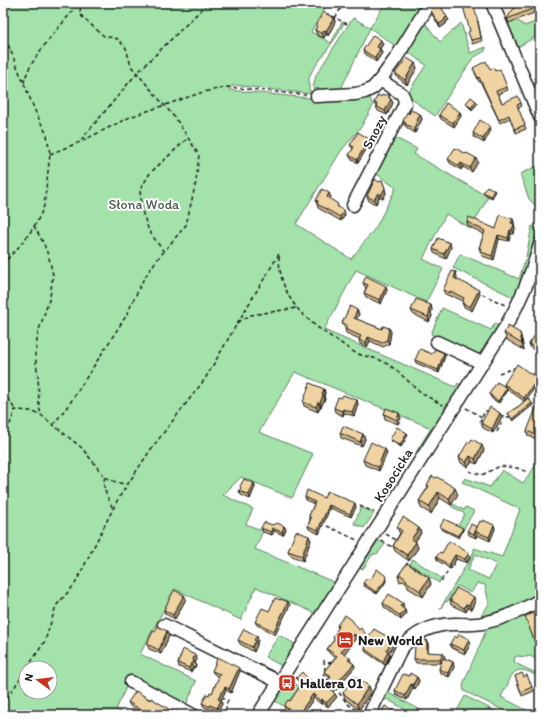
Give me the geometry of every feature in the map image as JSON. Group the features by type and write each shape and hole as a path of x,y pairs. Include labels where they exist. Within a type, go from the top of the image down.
{"street":[{"path":"317,96 355,94 365,92 373,88 410,36 430,3"},
{"path":"492,3 540,117"},
{"name":"Snozy","path":"353,205 405,104 402,94 380,80"},
{"name":"Kosocicka","path":"258,715 519,303 533,268 540,244"},
{"path":"436,342 482,363"},
{"path":"369,715 401,649 409,640 438,625 478,624 494,621 539,603"},
{"path":"164,625 279,682"},
{"path":"130,682 193,715"}],"path":[{"path":"53,425 70,403 126,316 143,280 186,225 196,182 199,155 176,119 131,66 126,48 118,39 104,36 83,18 80,13 80,3"},
{"path":"24,84 25,77 37,56 80,3"},
{"path":"80,142 137,74 208,3"},
{"path":"335,18 344,3"},
{"path":"322,20 324,15 328,14 347,24"},
{"path":"3,32 47,135 50,154 44,206 34,226 16,251 3,263"},
{"path":"50,154 80,142 130,117 202,92 228,87 317,96"},
{"path":"164,252 149,231 142,211 140,190 150,173 188,138"},
{"path":"34,226 44,244 49,258 53,278 50,297 38,333 35,355 38,376 38,406 41,415"},
{"path":"33,660 46,641 56,606 75,584 113,509 128,484 150,449 205,379 279,254 279,265 284,288 302,315 322,332 359,354 382,361 397,371 418,390 452,411"},
{"path":"482,294 507,306"},
{"path":"238,322 251,315 296,308"},
{"path":"499,373 517,367"},
{"path":"3,394 10,401 15,410 3,437"},
{"path":"464,407 482,417"},
{"path":"15,410 30,411 41,415 82,448 105,476 118,483 128,484"},
{"path":"485,423 480,421 485,411 492,411"},
{"path":"498,414 504,417 510,417"},
{"path":"496,432 504,417"},
{"path":"469,471 482,475 500,466 517,468 527,472"},
{"path":"105,476 104,484 108,499 113,509"},
{"path":"360,506 374,512"},
{"path":"327,526 358,540"},
{"path":"384,532 401,544"},
{"path":"380,539 396,550"},
{"path":"442,581 449,568"},
{"path":"324,660 324,674 344,700 354,710 363,715"},
{"path":"328,663 332,661 337,665"},
{"path":"325,671 328,668"},
{"path":"3,704 18,682"},
{"path":"220,715 225,712 227,708 228,700 223,698"}],"shaded area":[{"path":"500,3 540,3 540,20 525,26 512,17 505,16"}],"green space":[{"name":"Słona Woda","path":"3,3 328,3 311,32 331,43 342,22 344,23 337,36 312,71 309,78 309,89 312,94 233,85 229,90 319,99 370,93 371,102 374,104 361,127 341,151 296,224 351,259 376,227 396,188 374,172 392,136 417,149 414,154 488,197 471,229 446,214 423,259 443,269 426,302 356,270 324,330 456,387 458,383 462,386 449,405 446,404 445,408 447,411 419,454 416,452 431,428 295,372 259,432 313,454 292,498 241,477 223,495 253,509 246,524 263,531 255,549 336,583 317,614 256,587 241,620 175,589 140,654 196,681 185,708 130,678 116,710 128,715 3,715"},
{"path":"385,3 426,3 396,52 394,52 397,47 370,28"},
{"path":"512,17 525,26 540,20 540,34 518,47 507,21"},
{"path":"354,18 370,28 340,91 358,90 370,84 380,74 390,59 390,62 379,77 369,87 357,92 327,95 316,93 313,88 316,75 352,19"},
{"path":"425,23 440,42 461,23 470,53 486,47 485,51 473,58 435,116 412,98 408,106 387,79 407,94 426,65 405,50"},
{"path":"540,165 540,206 536,206 529,199 520,174"},
{"path":"532,226 536,228 537,231 536,242 530,256 526,257"},
{"path":"460,254 519,279 525,260 530,262 515,298 453,268"},
{"path":"442,308 491,330 495,323 500,327 483,354 480,356 440,340 431,334"},
{"path":"540,461 540,595 503,615 479,619 489,604 485,585 477,583 471,593 458,586 440,609 468,564 474,548 502,557 520,509 462,482 465,478 490,487 502,470 523,483","holes":["475,554 496,564 489,579 468,570"]},
{"path":"453,504 464,510 466,507 474,511 463,530 457,527 465,514 451,506"},
{"path":"361,507 374,513 364,528 354,524"},
{"path":"378,540 385,544 378,553 372,555 363,569 360,568"},
{"path":"413,559 441,578 439,583 410,564"},
{"path":"537,607 540,611 540,661 530,656 517,656 514,658 515,663 540,675 540,678 523,670 516,671 511,677 501,697 536,715 513,715 464,691 463,684 488,626"},
{"path":"279,635 297,645 284,667 265,657"},
{"path":"289,679 300,687 285,707 275,701"},
{"path":"385,691 428,714 430,712 437,715 414,715 387,699 380,703"},
{"path":"465,696 503,715 455,715"}],"building":[{"path":"435,3 439,3 447,17 439,24 431,11"},
{"path":"462,3 473,3 481,38 471,40"},
{"path":"513,3 530,3 532,9 507,19 515,7"},
{"path":"323,12 334,18 326,31 324,30 322,34 315,30"},
{"path":"373,35 381,40 377,47 380,49 375,58 363,50"},
{"path":"407,58 415,63 405,80 395,73"},
{"path":"486,61 490,69 494,68 495,71 500,69 507,87 496,91 502,103 518,96 521,103 517,105 525,125 514,129 509,115 499,120 479,77 478,78 473,68"},
{"path":"540,63 540,71 537,64"},
{"path":"389,94 389,98 391,99 385,111 376,106 377,104 374,102 378,95 381,97 382,95"},
{"path":"471,97 476,101 471,108 466,103"},
{"path":"446,103 460,112 453,123 439,115"},
{"path":"411,110 420,114 414,128 405,124 406,123 403,121 407,112 409,114"},
{"path":"480,120 490,126 483,139 473,133"},
{"path":"358,132 369,139 357,160 349,155 354,147 350,145"},
{"path":"455,148 476,158 470,168 461,163 459,166 448,159"},
{"path":"375,179 379,182 382,180 385,188 381,195 378,193 374,200 367,196"},
{"path":"487,186 494,190 491,196 483,192"},
{"path":"322,189 329,193 327,197 338,204 337,206 344,211 340,217 317,204 318,201 316,200"},
{"path":"500,215 513,219 511,223 514,224 512,230 510,230 508,238 498,235 492,256 481,252 482,248 479,248 485,231 467,222 469,217 496,229"},
{"path":"438,238 450,243 444,254 433,249"},
{"path":"452,271 456,272 454,278 479,290 470,307 462,303 464,298 450,291 450,293 443,290"},
{"path":"366,276 386,286 380,300 364,293 368,285 363,283"},
{"path":"416,299 431,305 428,311 430,311 428,317 411,310"},
{"path":"350,306 357,310 354,318 382,329 383,326 389,328 387,340 382,343 368,337 366,343 359,340 361,336 345,329 347,325 342,323"},
{"path":"508,326 520,333 522,344 504,333"},
{"path":"539,332 540,333 540,351 529,344"},
{"path":"420,349 432,354 435,349 444,353 438,370 415,360"},
{"path":"517,364 532,375 534,373 539,377 524,398 504,384"},
{"path":"497,382 507,388 498,401 489,394"},
{"path":"310,383 324,389 320,403 318,402 316,407 303,402"},
{"path":"343,395 357,400 352,412 334,408 338,397 341,398"},
{"path":"528,398 532,403 512,419 508,413"},
{"path":"537,406 540,407 539,436 527,431"},
{"path":"490,407 500,413 492,429 481,423"},
{"path":"386,408 399,413 397,420 384,414"},
{"path":"343,426 363,434 360,442 340,433"},
{"path":"397,427 407,433 400,445 390,439"},
{"path":"472,439 482,445 475,459 470,456 466,462 459,457 468,442 469,443"},
{"path":"371,442 385,449 378,467 363,460"},
{"path":"432,476 437,477 455,488 449,499 438,492 429,507 419,501 429,486 427,485"},
{"path":"244,479 254,483 249,495 239,491"},
{"path":"307,490 324,498 327,491 355,503 350,514 329,505 318,530 308,526 311,518 309,516 315,502 305,497"},
{"path":"403,517 419,528 411,539 416,542 407,555 393,546 402,531 397,527"},
{"path":"444,519 463,528 458,536 440,527"},
{"path":"483,520 494,525 489,537 475,531 480,521 482,522"},
{"path":"264,522 272,525 277,523 284,526 282,532 272,528 271,532 261,528"},
{"path":"471,524 477,527 474,534 467,531"},
{"path":"296,531 309,536 302,556 288,551"},
{"path":"449,541 469,553 465,559 455,555 449,565 436,557 440,552 442,553"},
{"path":"407,563 429,578 420,591 406,581 407,580 401,575 398,576"},
{"path":"377,569 386,576 385,581 376,592 363,583 367,578 370,580"},
{"path":"456,588 474,597 469,605 466,604 464,608 450,600"},
{"path":"174,590 184,595 173,615 164,610"},
{"path":"389,594 403,603 400,606 405,610 400,616 383,603"},
{"path":"275,598 288,602 274,631 255,622 262,608 269,611"},
{"path":"538,612 540,618 540,646 537,648 525,616"},
{"path":"345,615 352,620 359,630 361,628 368,637 374,629 393,640 386,650 388,651 383,662 365,649 367,645 354,634 341,652 350,658 348,660 354,664 331,689 335,694 326,703 322,699 320,701 313,694 298,715 284,706 288,700 290,701 302,683 296,678 302,672 319,690 331,677 324,671 337,656 327,649 334,640 333,637 339,626 337,625"},
{"path":"157,626 167,631 159,650 147,644"},
{"path":"244,629 257,636 252,647 238,640"},
{"path":"459,634 469,639 464,650 450,644 454,636 457,638"},
{"path":"419,640 427,640 427,652 443,653 440,659 414,659 415,645 419,645"},
{"path":"183,649 195,655 193,659 194,662 189,668 178,663"},
{"path":"218,657 239,668 229,689 225,687 218,699 221,700 217,708 210,705 210,707 202,703 207,694 209,695 210,692 212,693 220,674 212,671"},
{"path":"443,658 453,662 448,673 439,669"},
{"path":"410,673 417,677 413,685 411,684 405,696 395,690 403,674 409,676"},
{"path":"522,673 524,677 527,675 532,687 521,692 515,676"},
{"path":"354,676 369,686 357,704 343,693"},
{"path":"136,691 150,700 151,698 175,713 176,711 184,715 152,715 145,710 144,712 128,702"},
{"path":"385,706 401,715 378,715"}],"place":[{"name":"New World","path":"345,640"},
{"name":"Hallera 01","path":"287,683"}]}
